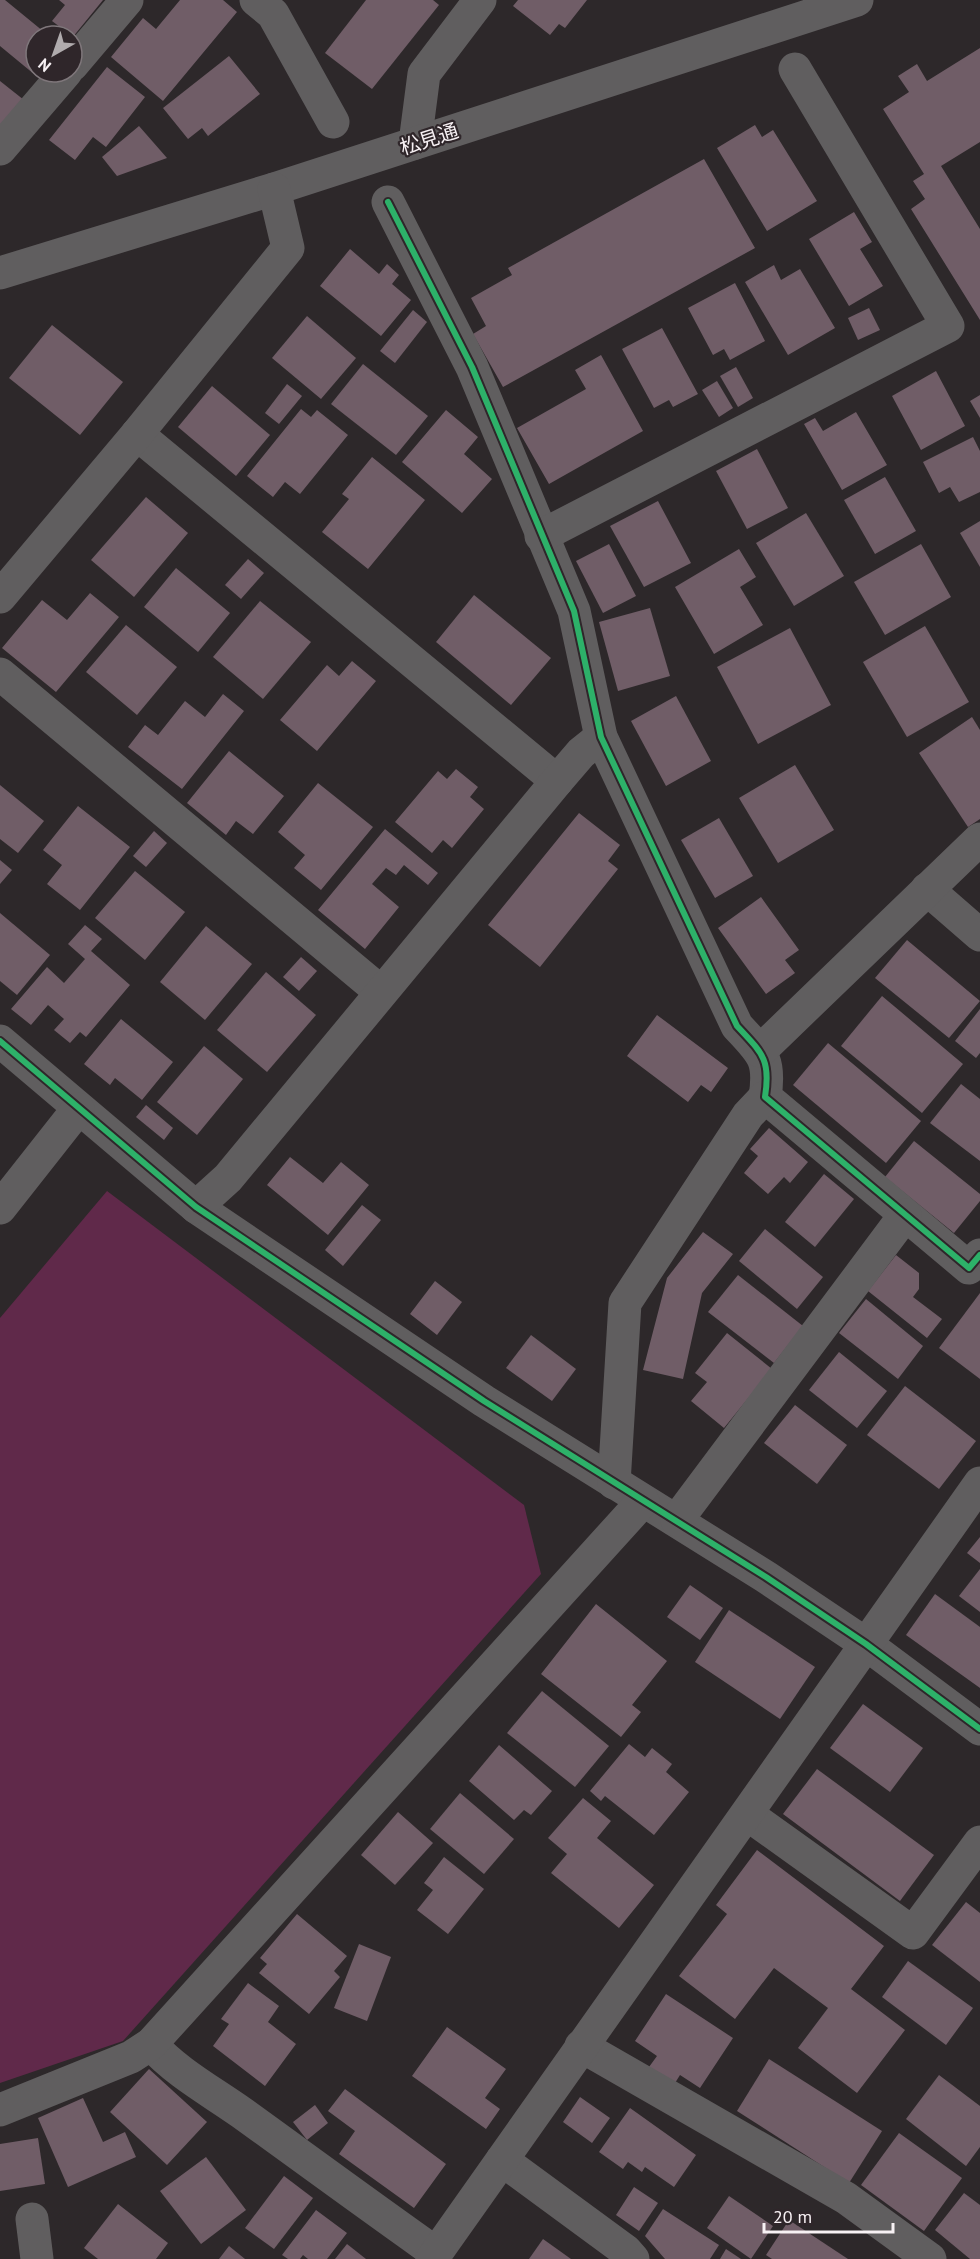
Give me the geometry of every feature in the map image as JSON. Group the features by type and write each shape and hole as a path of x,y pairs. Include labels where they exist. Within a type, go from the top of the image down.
{"street":[{"path":"84,50 127,0"},
{"path":"256,0 273,14 333,122"},
{"path":"415,144 424,74 480,0"},
{"name":"松見通","path":"0,273 274,189 857,0"},
{"path":"541,536 948,326 795,69"},
{"path":"0,149 56,84"},
{"path":"0,597 138,434 288,248 274,189"},
{"path":"388,202 472,367 574,611 601,737 737,1026 760,1051 769,1074 765,1097 748,1115 625,1303 614,1483"},
{"path":"138,434 557,781"},
{"path":"0,674 381,992"},
{"path":"196,1207 228,1178 557,781 581,753 601,737"},
{"path":"760,1051 980,839"},
{"path":"927,889 980,935"},
{"path":"0,1041 196,1207 484,1401 677,1520 866,1644 980,1730"},
{"path":"765,1097 969,1268 980,1255"},
{"path":"0,1208 78,1109"},
{"path":"677,1520 905,1215"},
{"path":"151,2044 168,2063 241,2112 434,2256 980,1483"},
{"path":"0,2110 131,2057 151,2044 643,1501"},
{"path":"747,1814 913,1933 980,1842"},
{"path":"581,2046 846,2198 930,2259"},
{"path":"502,2160 626,2251 633,2259"},
{"path":"32,2219 38,2259"}],"shaded area":[{"path":"107,1191 524,1505 541,1574 123,2041 0,2083 0,1318"}],"building":[{"path":"0,0 5,0 34,24 24,24 24,66 0,46"},
{"path":"59,0 103,0 83,24 56,24 52,21 65,5"},
{"path":"180,0 223,0 237,12 163,101 111,57 143,18 156,29"},
{"path":"366,0 433,0 439,5 372,89 325,53"},
{"path":"518,0 587,0 565,28 559,24 550,35 513,6"},
{"path":"980,48 980,142 941,166 980,229 980,320 911,209 925,199 913,181 924,174 883,109 909,92 898,76 917,64 927,81"},
{"path":"229,56 260,94 208,136 202,128 188,139 163,108"},
{"path":"107,67 145,97 106,147 93,137 75,160 49,140"},
{"path":"0,81 24,100 0,131"},
{"path":"755,125 762,137 773,130 817,201 767,231 717,148"},
{"path":"139,126 167,158 117,176 102,157"},
{"path":"704,159 755,248 503,387 473,334 486,326 471,298 512,275 508,268"},
{"path":"854,212 872,242 860,249 883,286 849,306 809,239"},
{"path":"350,249 379,274 387,264 399,275 392,284 411,300 381,336 320,286"},
{"path":"774,265 781,280 800,269 835,328 788,355 745,282"},
{"path":"735,283 765,341 730,360 724,349 713,355 688,308"},
{"path":"869,308 880,330 858,340 848,318"},
{"path":"413,310 427,322 395,363 380,351"},
{"path":"307,316 356,358 321,399 272,358"},
{"path":"52,325 123,382 80,435 9,378"},
{"path":"662,328 698,394 673,407 669,400 654,408 622,349"},
{"path":"601,355 643,431 549,484 517,428 586,389 575,370"},
{"path":"363,364 428,416 396,455 331,404"},
{"path":"736,367 753,398 738,407 720,376"},
{"path":"936,371 965,426 921,450 892,396"},
{"path":"717,381 733,408 719,417 702,390"},
{"path":"287,384 302,396 279,424 265,413"},
{"path":"212,386 270,435 236,476 178,427"},
{"path":"980,395 980,418 970,401"},
{"path":"301,409 311,417 317,410 348,435 300,494 285,482 273,497 247,476"},
{"path":"446,410 478,437 464,454 492,479 462,513 402,462"},
{"path":"856,412 887,465 842,490 804,424 815,418 823,431"},
{"path":"973,437 980,451 980,492 959,502 950,487 939,493 923,462"},
{"path":"757,449 788,508 747,529 716,471"},
{"path":"372,457 425,500 368,569 322,532 349,499 342,494"},
{"path":"885,477 916,531 875,554 844,500"},
{"path":"146,497 188,533 134,597 91,560"},
{"path":"658,501 691,563 644,587 610,526"},
{"path":"806,513 844,576 794,606 756,543"},
{"path":"980,521 980,567 960,533"},
{"path":"609,544 636,596 603,613 576,561"},
{"path":"921,544 951,597 885,635 854,582"},
{"path":"739,549 756,577 740,587 763,625 714,654 675,587"},
{"path":"248,559 264,573 241,599 225,585"},
{"path":"176,568 230,613 198,652 144,607"},
{"path":"90,593 119,617 56,692 2,648 42,600 67,620"},
{"path":"474,595 551,658 511,705 436,642"},
{"path":"260,601 311,642 263,699 213,657"},
{"path":"650,608 670,676 618,691 599,622"},
{"path":"126,625 177,667 137,715 86,672"},
{"path":"925,626 969,702 907,737 863,662"},
{"path":"790,628 831,705 758,744 717,667"},
{"path":"352,661 376,681 317,751 280,720 327,665 339,676"},
{"path":"223,694 244,711 182,789 128,747 145,725 158,735 185,701 205,717"},
{"path":"676,696 711,761 666,786 631,721"},
{"path":"972,717 980,730 980,819 968,827 919,753"},
{"path":"229,751 284,796 253,834 236,821 226,835 187,803"},
{"path":"795,765 834,830 778,863 739,798"},
{"path":"456,769 478,787 470,797 484,809 452,848 443,840 432,853 395,822 438,771 447,779"},
{"path":"318,783 373,827 321,890 294,868 305,855 278,832"},
{"path":"0,785 44,821 18,853 0,839"},
{"path":"78,806 130,847 80,910 47,884 62,865 43,850"},
{"path":"579,813 620,845 608,861 618,869 540,967 488,925"},
{"path":"719,818 753,876 715,898 681,840"},
{"path":"385,829 438,873 428,885 404,865 396,875 386,868 372,884 399,907 365,949 318,910"},
{"path":"154,831 167,843 146,867 133,856"},
{"path":"0,860 12,870 0,884"},
{"path":"135,871 185,912 145,960 95,918"},
{"path":"761,897 799,950 785,960 795,973 766,994 718,928"},
{"path":"0,913 50,955 17,995 0,981"},
{"path":"85,925 102,939 91,951 130,985 86,1037 80,1032 70,1043 54,1030 64,1019 48,1005 31,1025 11,1009 47,967 64,983 85,959 68,944"},
{"path":"206,926 252,964 205,1020 160,982"},
{"path":"907,940 980,1001 949,1038 875,978"},
{"path":"301,957 317,971 299,991 283,977"},
{"path":"266,972 316,1015 267,1072 217,1030"},
{"path":"882,996 963,1064 922,1113 841,1046"},
{"path":"980,1009 980,1053 976,1058 955,1041"},
{"path":"657,1015 728,1068 711,1092 701,1085 688,1102 627,1056"},
{"path":"121,1019 173,1062 142,1100 115,1078 110,1085 84,1064"},
{"path":"828,1043 921,1121 886,1163 793,1085"},
{"path":"204,1046 243,1079 197,1135 157,1102"},
{"path":"961,1084 980,1099 980,1161 930,1123"},
{"path":"146,1105 173,1128 164,1140 136,1117"},
{"path":"769,1128 808,1162 790,1183 784,1177 768,1194 744,1173 758,1156 750,1149"},
{"path":"914,1141 980,1194 980,1201 954,1233 885,1177"},
{"path":"290,1157 323,1183 341,1162 369,1185 328,1235 267,1185"},
{"path":"824,1174 854,1199 815,1247 785,1222"},
{"path":"362,1205 381,1220 343,1266 325,1250"},
{"path":"765,1229 823,1277 797,1309 739,1261"},
{"path":"703,1232 733,1254 702,1293 683,1379 643,1370 667,1278"},
{"path":"896,1255 919,1273 919,1289 913,1297 942,1319 927,1338 868,1291"},
{"path":"738,1275 803,1326 774,1363 708,1312"},
{"path":"435,1281 462,1302 437,1335 410,1314"},
{"path":"980,1293 980,1379 939,1348"},
{"path":"866,1299 923,1346 898,1379 839,1333"},
{"path":"727,1333 772,1369 724,1428 691,1401 707,1382 695,1373"},
{"path":"531,1335 576,1369 552,1401 506,1368"},
{"path":"839,1352 887,1391 857,1428 809,1390"},
{"path":"905,1386 976,1441 939,1489 867,1435"},
{"path":"795,1405 847,1445 817,1484 764,1443"},
{"path":"980,1537 980,1563 967,1553"},
{"path":"980,1569 980,1612 959,1596"},
{"path":"690,1585 723,1608 700,1640 667,1617"},
{"path":"935,1594 980,1627 980,1688 906,1635"},
{"path":"596,1604 667,1661 632,1705 641,1712 621,1737 541,1674"},
{"path":"729,1610 815,1667 780,1719 695,1662"},
{"path":"542,1691 609,1746 575,1787 507,1733"},
{"path":"863,1704 923,1748 890,1792 830,1748"},
{"path":"629,1744 645,1757 652,1748 672,1764 666,1772 689,1792 654,1835 605,1796 601,1801 590,1791"},
{"path":"499,1745 552,1791 531,1815 524,1810 514,1820 469,1781"},
{"path":"817,1769 934,1855 900,1901 783,1814"},
{"path":"460,1793 514,1839 484,1874 430,1829"},
{"path":"583,1798 611,1821 597,1838 654,1885 619,1928 551,1873 567,1854 548,1838"},
{"path":"398,1812 433,1843 395,1885 361,1855"},
{"path":"757,1850 884,1946 851,1989 905,2030 857,2093 798,2048 828,2008 774,1968 735,2019 679,1976 727,1914 716,1905"},
{"path":"444,1857 484,1889 448,1934 417,1910 433,1890 424,1883"},
{"path":"966,1902 980,1913 980,1982 932,1945"},
{"path":"297,1914 347,1956 334,1971 340,1977 309,2014 259,1973 267,1964 260,1958"},
{"path":"359,1944 391,1957 367,2021 334,2008"},
{"path":"908,1961 973,2008 946,2045 882,1997"},
{"path":"248,1983 279,2006 268,2022 296,2044 265,2086 213,2046 229,2024 221,2019"},
{"path":"666,1994 733,2038 700,2088 680,2075 675,2083 649,2067 657,2056 635,2041"},
{"path":"447,2027 506,2069 485,2098 500,2109 486,2129 412,2076"},
{"path":"769,2059 882,2131 849,2183 737,2111"},
{"path":"149,2069 207,2122 167,2165 110,2112"},
{"path":"939,2075 980,2106 980,2147 966,2166 906,2119"},
{"path":"345,2089 446,2164 414,2208 339,2154 355,2131 328,2111"},
{"path":"580,2097 610,2118 592,2143 563,2122"},
{"path":"83,2098 103,2142 125,2132 136,2157 68,2187 38,2118"},
{"path":"315,2105 328,2123 307,2140 293,2122"},
{"path":"630,2108 696,2155 674,2187 645,2167 642,2172 628,2162 623,2169 599,2152"},
{"path":"899,2133 962,2178 924,2231 861,2185"},
{"path":"38,2138 45,2184 0,2191 0,2144"},
{"path":"206,2157 246,2210 201,2244 160,2191"},
{"path":"284,2176 313,2198 274,2249 245,2228"},
{"path":"634,2187 658,2203 639,2231 616,2215"},
{"path":"964,2193 980,2205 980,2259 970,2259 935,2230"},
{"path":"729,2196 773,2226 751,2259 707,2228"},
{"path":"118,2204 168,2243 156,2259 98,2259 84,2248"},
{"path":"663,2209 719,2245 710,2259 665,2259 645,2236"},
{"path":"316,2210 347,2233 327,2259 308,2259 303,2255 300,2259 288,2259 282,2255"},
{"path":"789,2220 848,2259 772,2259 766,2255"},
{"path":"543,2239 571,2259 529,2259"},
{"path":"347,2244 366,2259 335,2259"},
{"path":"229,2246 245,2259 219,2259"},
{"path":"726,2249 741,2259 720,2259"}],"cycle path":[{"path":"388,202 472,367 574,611 601,737 737,1026 763,1057 767,1074 765,1097 969,1268 980,1255"},
{"path":"0,1041 196,1207 484,1401 766,1577 866,1644 980,1729"}]}
